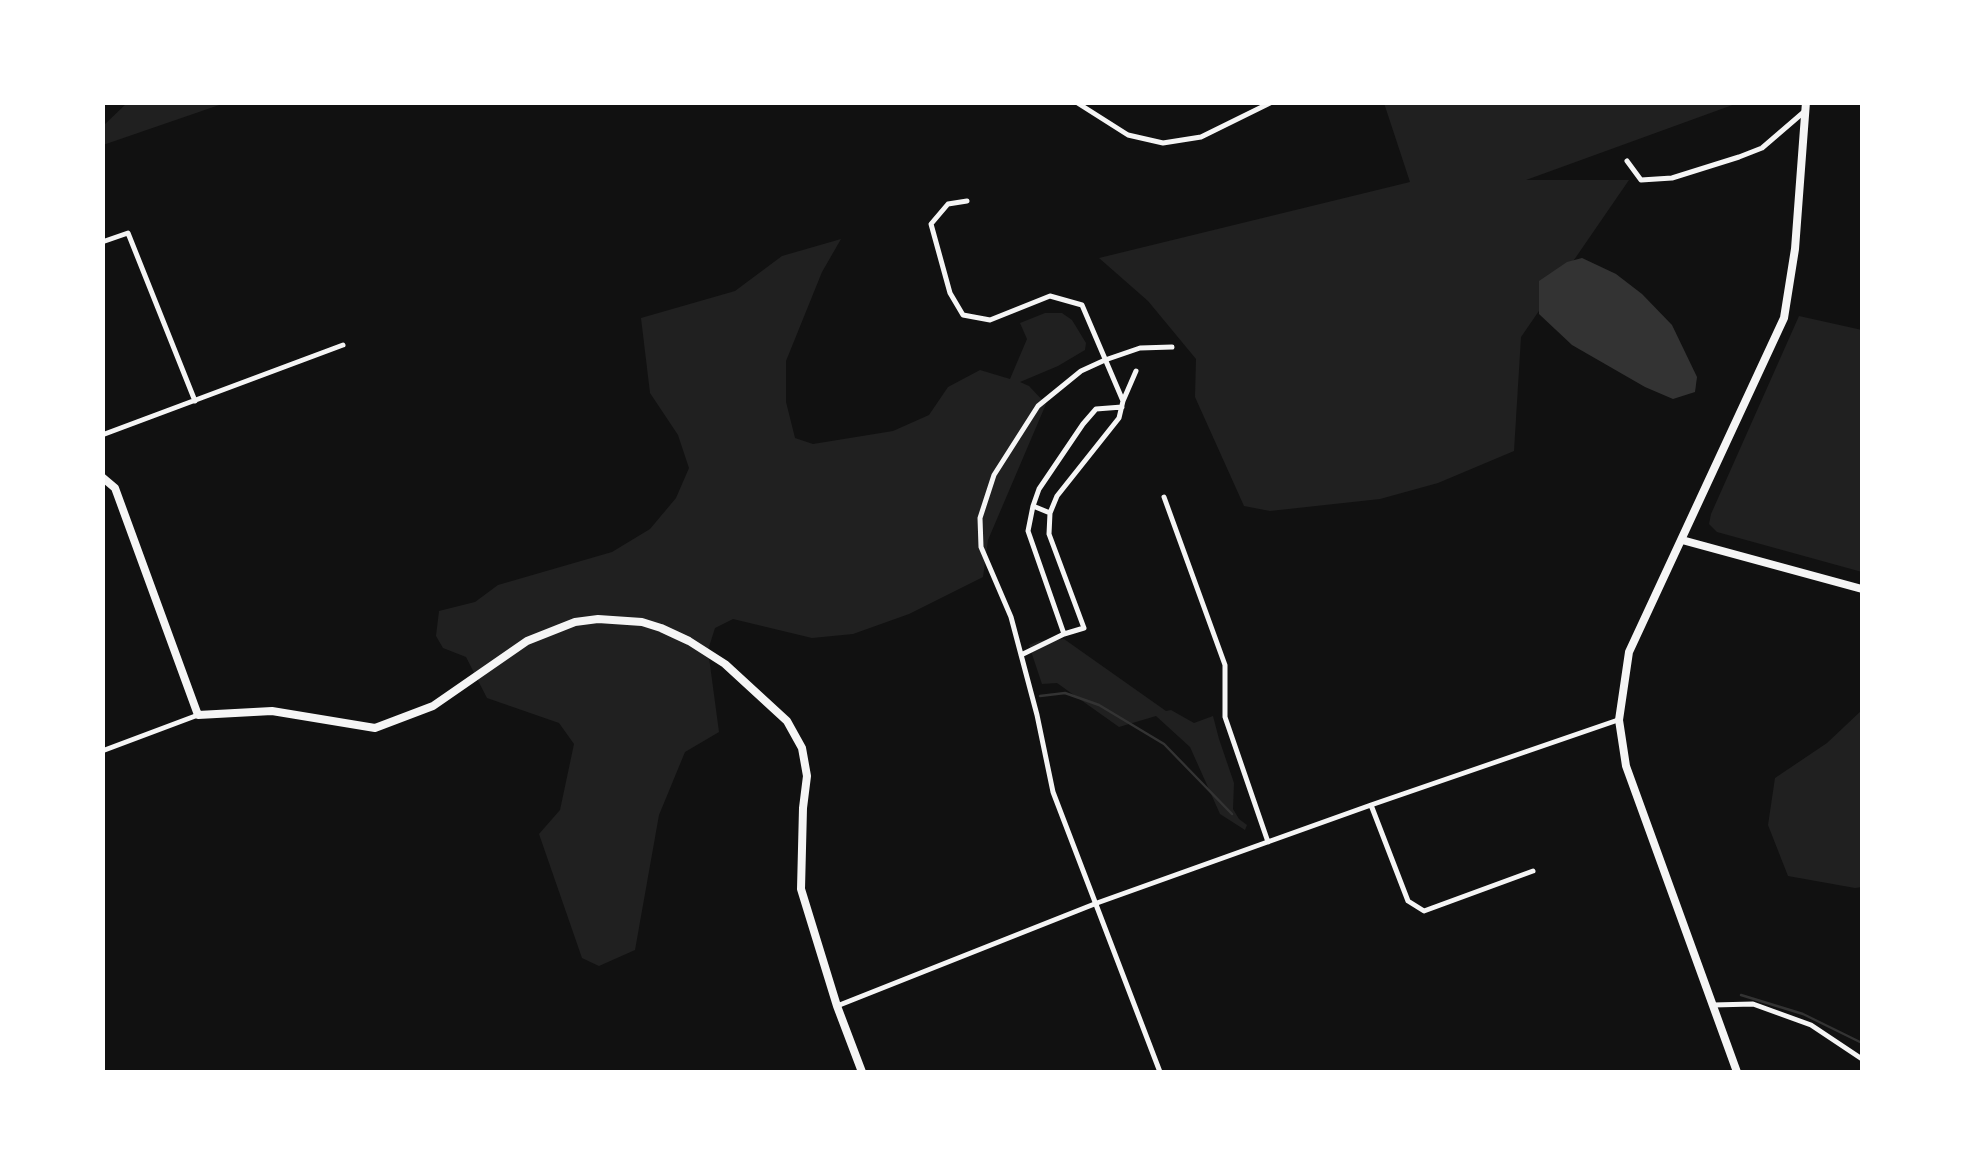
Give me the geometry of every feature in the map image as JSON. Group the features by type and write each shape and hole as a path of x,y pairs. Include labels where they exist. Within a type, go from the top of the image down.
{"street":[{"path":"1076,102 1128,135 1163,143 1201,137 1272,102"},
{"path":"1626,161 1641,180 1672,178 1739,158 1762,148 1805,107"},
{"path":"1737,1072 1626,766 1619,720 1630,652 1784,318 1795,249 1805,107"},
{"path":"967,201 948,204 931,224 950,293 963,315 990,320 1050,296 1082,305 1123,404"},
{"path":"102,242 128,232 196,401"},
{"path":"102,435 343,345"},
{"path":"1160,1072 1053,792 1038,714 1011,617 980,547 980,518 994,475 1038,406 1081,371 1105,360 1140,348 1172,347"},
{"path":"1021,655 1084,628 1049,534 1050,513 1058,496 1119,418 1136,371"},
{"path":"1064,634 1028,531 1033,506 1039,489 1096,409 1123,404"},
{"path":"102,478 115,488 198,715"},
{"path":"1164,497 1225,665 1225,716 1268,842"},
{"path":"1033,506 1050,513"},
{"path":"1682,540 1862,589"},
{"path":"102,751 198,715 272,711 375,728 433,706 527,642 564,626 618,619 661,628 725,664 794,731 807,776 802,808 801,889 862,1072"},
{"path":"837,1006 1097,903 1619,720"},
{"path":"1371,804 1408,902 1424,911 1533,871"},
{"path":"1712,1005 1752,1004 1811,1025 1862,1059"}],"shaded area":[{"path":"128,102 225,103 103,145 103,126"},
{"path":"1384,103 1738,103 1526,180 1629,180 1521,337 1514,451 1438,483 1380,499 1270,511 1244,506 1195,397 1196,359 1148,301 1099,258 1410,182"},
{"path":"841,239 822,272 786,361 786,402 795,438 813,444 893,431 929,415 948,387 980,370 1010,379 1027,339 1020,323 1045,313 1062,313 1072,320 1086,343 1085,350 1020,382 1046,404 988,540 983,577 909,614 853,634 812,638 733,619 715,628 708,650 719,732 685,752 659,815 635,950 599,966 582,958 539,834 560,810 574,744 559,723 487,698 466,657 443,648 436,636 439,611 475,602 498,585 612,552 650,529 676,498 689,468 678,435 650,393 641,318 735,291 782,256"},
{"path":"1582,258 1616,274 1672,325 1697,377 1695,392 1673,399 1645,387 1572,345 1539,314 1539,281 1567,262"},
{"path":"1799,316 1862,330 1862,572 1717,532 1709,524"},
{"path":"1064,639 1166,711 1194,723 1213,716 1234,783 1233,809 1247,825 1245,830 1220,814 1190,747 1156,716 1119,727 1057,683 1042,684 1029,645"},
{"path":"1862,710 1862,887 1788,876 1768,825 1775,778 1827,743"}],"waterway":[{"path":"1040,696 1065,693 1099,705 1164,744 1232,814"},
{"path":"1741,995 1803,1014 1862,1043"}]}
